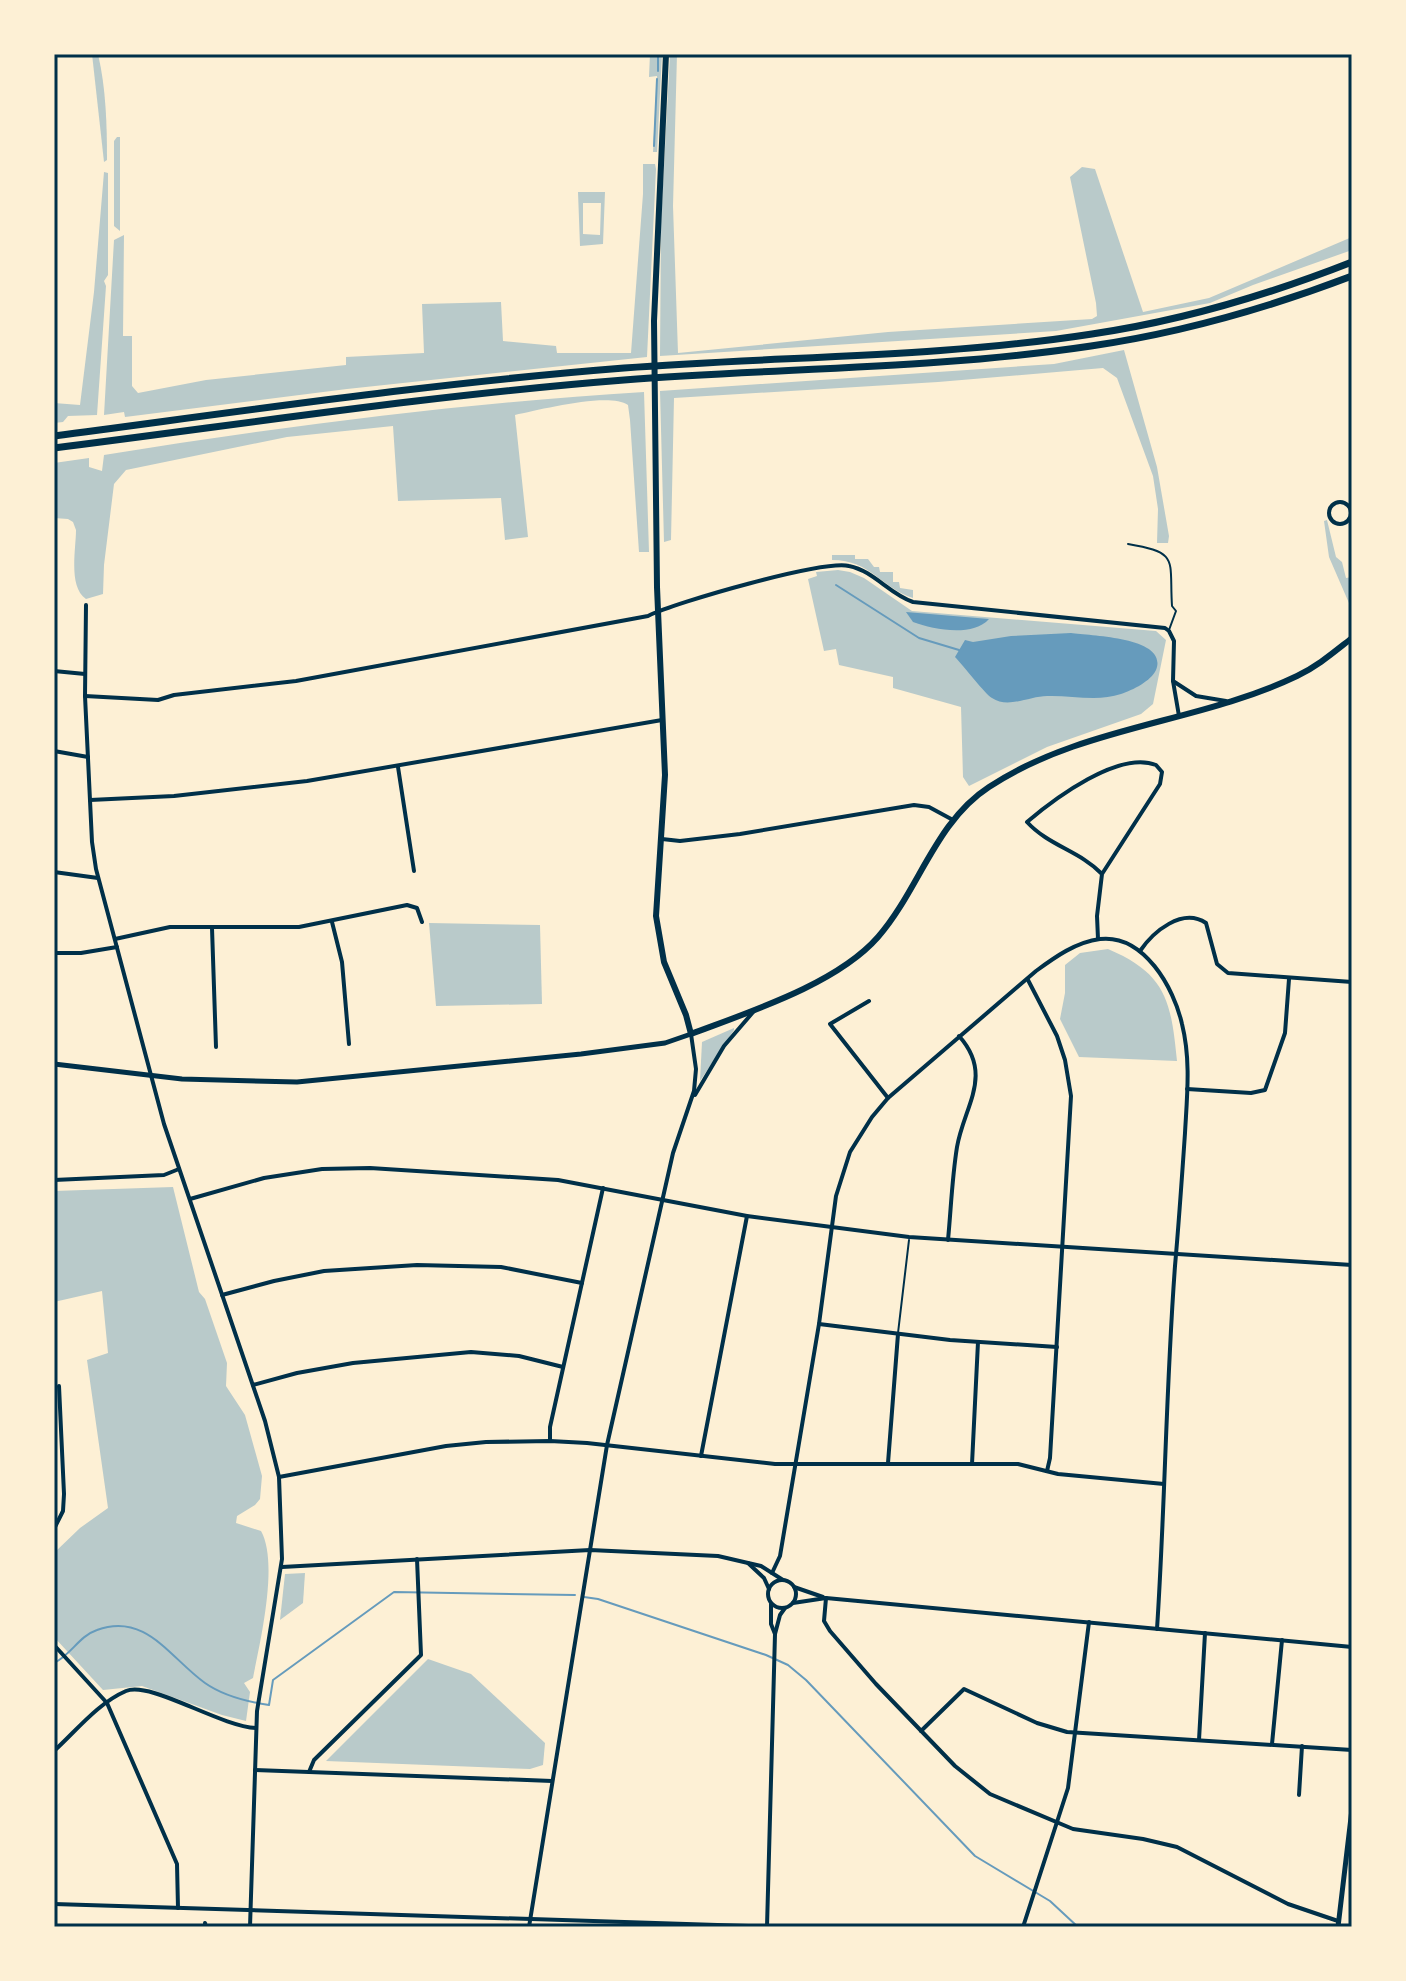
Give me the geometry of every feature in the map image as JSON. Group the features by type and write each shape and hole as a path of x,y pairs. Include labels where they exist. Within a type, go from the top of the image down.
{"highway":[{"path":"54,436 531,376 974,347 1092,334 1222,306 1352,262"},
{"path":"54,448 533,388 974,359 1083,347 1228,317 1352,276"}],"main road":[{"path":"666,54 654,321 657,594 665,785 656,891 658,936 664,962 691,1034 756,1010 826,976 864,951 890,922 953,820 988,788 1037,761 1298,676 1331,656 1351,638"}],"street":[{"path":"1340,502 1347,504 1352,513 1350,521 1336,523 1331,518 1331,507 1340,502"},
{"path":"85,696 158,700 189,693 296,681 648,616 813,568 837,564 864,571 898,596 913,602 1077,620 1146,624 1169,631 1174,641 1173,681 1179,716"},
{"path":"86,605 85,696 92,842 98,878 179,1169 253,1385 279,1477 282,1567 257,1711 250,1927"},
{"path":"54,671 85,674"},
{"path":"1173,681 1196,696 1226,701"},
{"path":"90,800 239,789 398,767 663,720"},
{"path":"54,751 88,757"},
{"path":"1098,939 1097,916 1102,874 1160,784 1162,772 1156,765 1138,761 1101,773 1057,799 1027,822 1047,841 1081,857 1102,874"},
{"path":"398,767 414,871"},
{"path":"662,839 680,841 740,834 914,805 934,809 953,820"},
{"path":"54,872 98,878"},
{"path":"115,939 170,927 276,929 332,922 407,905 417,908 422,922"},
{"path":"1139,952 1149,939 1171,922 1197,918 1206,923 1213,955 1222,970 1228,973 1352,982"},
{"path":"332,922 342,962 349,1044"},
{"path":"212,928 216,1047"},
{"path":"772,1573 780,1556 819,1324 836,1196 846,1159 872,1117 888,1098 1027,979 1058,955 1098,939 1116,941 1139,952 1166,983 1178,1009 1186,1048 1187,1089 1157,1629"},
{"path":"54,953 81,953 117,947"},
{"path":"1187,1089 1251,1093 1265,1090 1285,1033 1289,978"},
{"path":"1027,979 1054,1028 1070,1087 1064,1248 1047,1471"},
{"path":"869,1001 830,1024 888,1098"},
{"path":"691,1100 724,1046 756,1010"},
{"path":"54,1064 234,1082 311,1081 621,1049 665,1043 691,1034 696,1069 691,1100 673,1153 607,1445 529,1927"},
{"path":"948,1240 958,1146 976,1081 972,1055 959,1036"},
{"path":"190,1199 264,1178 342,1168 517,1177 603,1188 747,1216 909,1237 1352,1265"},
{"path":"54,1180 164,1175 179,1169"},
{"path":"550,1441 550,1427 603,1188"},
{"path":"701,1456 747,1216"},
{"path":"222,1295 324,1271 417,1265 501,1267 582,1283"},
{"path":"819,1324 978,1342 1057,1347"},
{"path":"888,1463 898,1334"},
{"path":"972,1464 978,1342"},
{"path":"253,1385 353,1363 471,1352 506,1354 563,1367"},
{"path":"54,1529 61,1516 64,1494 59,1386"},
{"path":"279,1477 446,1446 550,1441 775,1464 1018,1464 1047,1471 1164,1484"},
{"path":"282,1567 590,1550 705,1555 748,1563 794,1587 826,1598 1352,1647"},
{"path":"309,1772 314,1760 420,1658 423,1646 417,1559"},
{"path":"748,1563 764,1578 769,1589 771,1624 775,1634"},
{"path":"769,1589 775,1582 783,1580"},
{"path":"793,1603 796,1596 794,1587"},
{"path":"767,1927 775,1634 785,1608 793,1603 826,1598"},
{"path":"826,1598 825,1624 876,1684 980,1789 1058,1824 1177,1847 1288,1904 1338,1924 1352,1809"},
{"path":"770,1602 785,1608"},
{"path":"1023,1927 1070,1778 1089,1622"},
{"path":"1199,1740 1205,1633"},
{"path":"1272,1744 1282,1640"},
{"path":"54,1645 107,1703 177,1864 178,1908"},
{"path":"54,1751 107,1703 126,1691 141,1689 225,1722 256,1728"},
{"path":"921,1731 964,1689 1037,1723 1077,1733 1352,1750"},
{"path":"1299,1795 1302,1746"},
{"path":"255,1770 552,1781"},
{"path":"54,1904 636,1925 783,1927"}],"lane":[{"path":"1128,544 1164,552 1169,559 1172,606 1176,611 1169,631"},
{"path":"898,1334 909,1237"}],"shaded area":[{"path":"92,54 98,54 104,93 107,160 104,162"},
{"path":"650,54 662,54 657,152 653,152 657,76 649,77"},
{"path":"670,54 677,54 673,206 678,353 888,332 1092,319 1097,316 1096,303 1070,177 1082,167 1095,169 1143,312 1209,298 1352,237 1352,250 1210,303 1056,331 660,356 661,222"},
{"path":"120,137 120,231 114,226 114,141"},
{"path":"643,164 655,164 656,169 647,357 347,389 125,417 124,412 104,415 114,240 124,235 123,336 132,336 132,386 138,393 206,380 346,365 346,357 424,353 422,304 501,302 503,341 556,346 557,353 631,353"},
{"path":"104,172 108,173 108,275 104,281 97,415 68,416 63,422 54,423 54,403 80,405"},
{"path":"578,192 605,192 603,244 580,246","holes":["583,203 601,203 600,235 583,234"]},
{"path":"1124,350 1157,467 1168,543 1157,543 1158,509 1153,476 1117,378 1103,368 938,382 674,398 671,540 664,542 660,391 1054,364"},
{"path":"644,392 649,552 639,552 628,405 605,400 515,415 528,537 505,540 501,498 398,501 393,426 287,437 126,470 114,484 103,594 86,599 80,593 75,577 76,530 73,522 54,518 54,463 89,458 89,467 102,471 104,455 238,434 441,409"},
{"path":"1327,520 1336,557 1342,562 1346,578 1352,577 1352,610 1329,557 1324,521"},
{"path":"832,555 855,555 855,559 868,559 874,567 879,567 880,572 893,572 893,582 899,582 900,588 913,590 913,598 892,588 866,569 832,560"},
{"path":"838,570 864,578 912,611 1156,631 1166,640 1153,704 1141,714 1047,747 969,786 963,777 961,707 893,688 893,677 839,665 836,649 824,651 808,579 817,576 816,572"},
{"path":"429,923 540,925 542,1004 436,1006"},
{"path":"1108,949 1143,969 1162,992 1172,1022 1177,1061 1079,1057 1060,1019 1065,993 1065,965 1080,953"},
{"path":"734,1030 700,1081 702,1042"},
{"path":"173,1187 199,1292 205,1299 227,1363 226,1386 245,1415 262,1476 260,1499 237,1516 236,1523 261,1531 268,1562 266,1603 253,1678 244,1683 250,1692 246,1721 142,1686 103,1690 54,1637 54,1553 80,1528 108,1508 87,1360 108,1353 102,1291 54,1302 54,1191"},
{"path":"305,1573 303,1603 280,1620 285,1574"},
{"path":"428,1659 471,1674 545,1743 543,1765 530,1769 326,1761"}],"water":[{"path":"906,612 989,619 973,628 953,630 913,622"},
{"path":"1071,633 1111,637 1140,645 1157,659 1156,670 1141,685 1112,696 1047,696 1005,702 989,695 955,657 965,640 973,642 1011,636"}],"waterway":[{"path":"658,54 658,71"},
{"path":"654,146 657,79"},
{"path":"836,585 919,638 959,650"},
{"path":"54,1663 97,1630 114,1626 130,1627 156,1640 212,1687 269,1705 273,1680 394,1592 575,1595"},
{"path":"584,1597 598,1599 788,1665 975,1856 1050,1901 1078,1927"}]}
